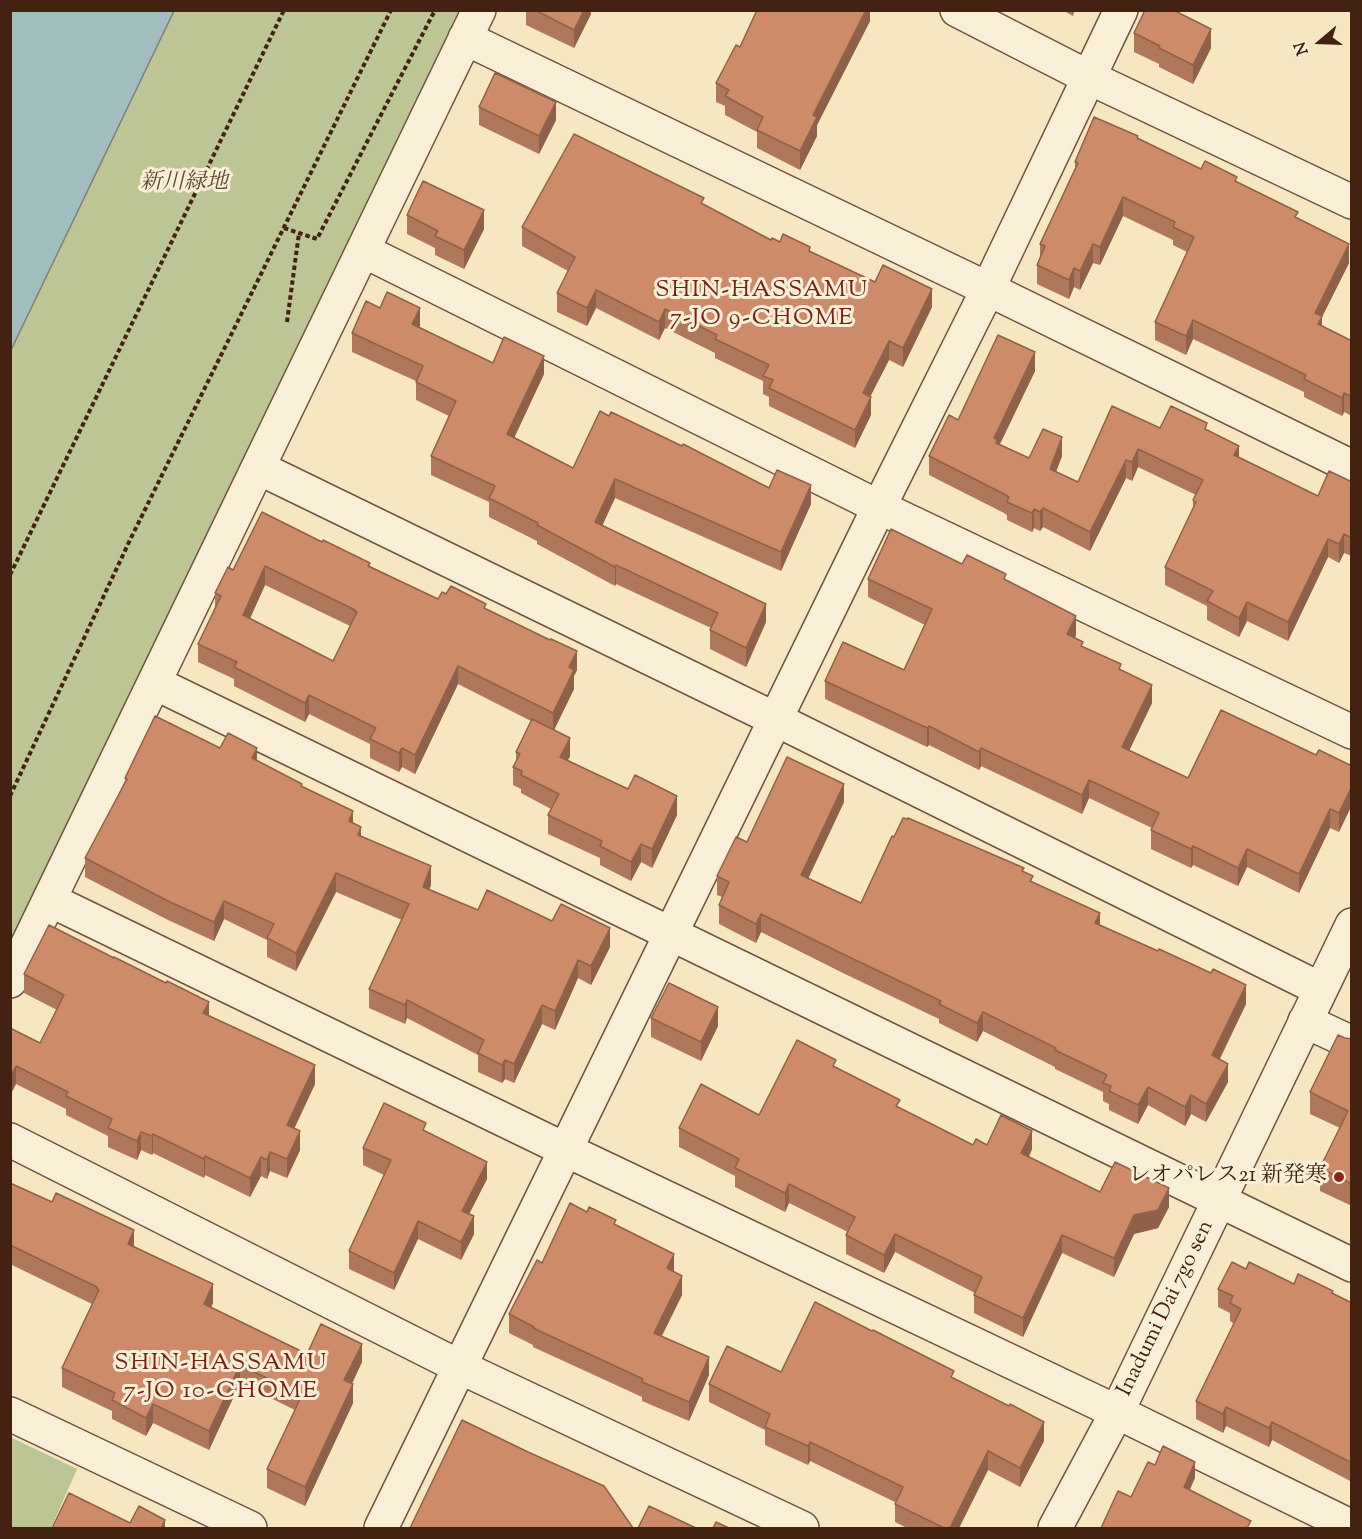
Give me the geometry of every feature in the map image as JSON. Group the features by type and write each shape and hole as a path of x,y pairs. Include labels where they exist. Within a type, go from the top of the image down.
{"street":[{"path":"957,10 1088,77 1352,202"},
{"path":"381,1528 775,719 988,290 1121,10"},
{"path":"10,981 472,24 988,290 1352,467"},
{"path":"364,251 879,507 1352,732"},
{"path":"259,468 775,719 1320,989"},
{"path":"155,683 1352,1265"},
{"path":"50,900 1352,1527"},
{"name":"Inadumi Dai 7go sen","path":"1055,1528 1117,1412 1352,925"},
{"path":"1305,1021 1352,1043"},
{"path":"10,1140 460,1367 802,1528"},
{"path":"10,1414 250,1528"}],"path":[{"path":"10,575 284,10"},
{"path":"10,796 130,540 391,10"},
{"path":"284,228 317,239 435,10"},
{"path":"287,324 299,233"}],"green space":[{"name":"新川緑地","path":"11,11 462,11 11,942"},
{"path":"10,1437 77,1469 51,1528 11,1528"}],"water":[{"path":"10,11 174,11 11,350"}],"building":[{"path":"535,10 584,10 574,30"},
{"path":"757,10 866,10 813,115 817,117 800,151 757,130 763,117 725,96 729,90 716,83 736,45 740,47"},
{"path":"1145,10 1173,10 1211,29 1193,65 1134,33"},
{"path":"495,73 556,102 539,136 479,107"},
{"path":"1094,117 1138,136 1137,138 1201,169 1205,161 1237,177 1235,181 1298,212 1295,217 1349,244 1315,313 1322,316 1318,324 1352,341 1352,397 1344,393 1342,398 1304,379 1306,375 1193,320 1186,336 1155,322 1194,237 1173,227 1175,222 1123,197 1100,247 1093,244 1080,271 1074,268 1069,280 1037,265 1045,246 1040,244 1078,163 1075,162"},
{"path":"574,134 704,198 701,203 771,240 772,238 780,242 783,234 810,247 809,251 875,282 883,265 932,289 903,348 889,341 863,393 871,397 855,430 769,388 773,380 763,376 769,365 715,339 717,335 665,309 659,322 596,290 587,308 557,293 575,257 522,227"},
{"path":"423,181 484,210 464,250 435,236 438,231 407,215"},
{"path":"387,292 420,308 412,324 493,363 504,337 544,356 507,434 573,468 600,411 609,416 611,412 682,446 683,444 769,488 777,470 811,485 781,552 615,479 595,522 766,604 746,648 710,630 718,613 616,565 615,567 537,525 538,523 489,498 495,486 431,456 456,401 416,382 423,366 352,333 366,301 380,308"},
{"path":"998,335 1035,352 994,438 997,440 996,443 1029,458 1043,429 1062,437 1050,469 1078,482 1112,406 1160,428 1171,406 1207,423 1205,429 1239,446 1234,455 1318,496 1329,471 1352,482 1352,538 1344,534 1339,544 1328,539 1288,622 1247,602 1239,618 1207,601 1213,591 1165,567 1196,502 1193,500 1203,480 1138,449 1132,462 1126,460 1090,532 1043,508 1040,512 1034,509 1032,513 1007,502 1009,497 1004,494 929,456 949,415 958,420"},
{"path":"262,512 370,563 368,566 438,599 442,592 446,594 451,586 486,604 484,608 577,651 569,667 574,670 553,713 458,666 415,755 402,748 399,753 370,739 376,728 309,695 305,703 234,667 237,662 198,644 221,596 215,593 228,567 233,570","holes":["265,566 357,612 333,661 243,615"]},
{"path":"891,529 962,564 967,555 1006,574 1004,579 1076,616 1067,634 1083,642 1081,646 1121,664 1119,669 1152,685 1122,747 1188,778 1221,710 1316,755 1319,750 1352,766 1352,786 1339,813 1330,809 1299,874 1247,849 1238,868 1193,846 1191,849 1151,830 1159,813 1089,780 1082,795 981,748 979,752 929,726 927,728 825,681 843,642 904,670 932,609 868,579"},
{"path":"155,716 220,748 228,733 257,748 252,758 302,784 301,786 353,811 349,821 361,827 358,835 431,866 423,887 478,910 487,890 552,921 561,904 610,928 591,966 578,960 555,1011 542,1005 514,1064 505,1060 502,1065 478,1053 484,1040 407,1000 405,1005 369,989 409,904 336,873 296,953 267,938 274,924 224,901 214,922 85,858 127,779 125,778"},
{"path":"532,719 570,738 560,757 628,789 635,775 677,796 652,849 641,844 631,862 600,846 602,841 548,815 559,794 521,775 522,771 513,767 520,754 516,752"},
{"path":"787,757 844,784 801,875 861,903 892,836 894,837 903,818 908,818 1024,868 1022,871 1033,876 1030,881 1100,913 1095,923 1211,973 1213,969 1246,985 1212,1055 1228,1064 1206,1104 1191,1095 1185,1107 1148,1087 1138,1105 1109,1091 1111,1086 1103,1083 1107,1075 983,1012 977,1023 939,1004 941,1001 761,914 756,924 719,905 729,882 717,876 736,837 747,842"},
{"path":"49,925 209,1002 203,1013 315,1065 287,1125 300,1131 287,1159 270,1152 267,1160 261,1157 250,1178 153,1134 152,1136 141,1132 137,1141 108,1128 112,1119 66,1096 68,1092 16,1066 10,1077 10,1028 40,1043 64,995 24,974"},
{"path":"669,983 718,1007 701,1042 651,1018"},
{"path":"1338,1035 1352,1039 1352,1184 1320,1168 1348,1111 1310,1092"},
{"path":"797,1040 836,1060 833,1066 900,1100 896,1106 973,1145 976,1139 987,1145 1001,1115 1032,1131 1021,1153 1100,1192 1115,1162 1169,1188 1158,1210 1134,1215 1114,1258 1062,1235 1023,1318 974,1295 982,1277 895,1234 884,1255 846,1235 855,1217 789,1184 785,1193 735,1168 739,1159 679,1128 701,1084 759,1115"},
{"path":"384,1103 426,1123 423,1130 487,1162 462,1211 474,1216 461,1242 418,1221 394,1273 349,1251 391,1160 363,1148"},
{"path":"10,1183 52,1202 56,1193 134,1230 128,1244 213,1284 204,1304 307,1354 321,1324 362,1344 344,1380 353,1384 305,1487 267,1469 302,1395 240,1365 209,1431 153,1404 146,1418 112,1400 115,1393 62,1368 99,1290 10,1245"},
{"path":"570,1203 587,1212 589,1207 616,1220 614,1224 674,1254 667,1268 682,1276 654,1333 709,1357 689,1402 642,1382 643,1379 533,1328 509,1314 537,1260 542,1263"},
{"path":"1232,1262 1246,1269 1249,1262 1294,1284 1298,1274 1352,1303 1352,1463 1272,1422 1269,1428 1226,1407 1223,1414 1196,1401 1241,1309 1230,1303 1233,1296 1218,1289"},
{"path":"815,1302 954,1371 951,1377 1044,1422 1020,1468 988,1451 950,1528 944,1528 895,1504 903,1487 810,1442 808,1446 765,1427 770,1414 709,1384 727,1346 781,1372"},
{"path":"462,1420 604,1486 633,1528 410,1528"},
{"path":"1163,1446 1195,1462 1184,1487 1251,1521 1247,1528 1101,1528 1118,1491 1131,1497 1148,1462 1155,1465"},
{"path":"69,1493 130,1523 139,1506 165,1520 161,1528 52,1528"},
{"path":"649,1506 696,1528 638,1528"},
{"path":"716,1522 729,1528 713,1528"}],"place":[{"name":"レオパレス21 新発寒","path":"1339,1177"}],"district":[{"name":"SHIN-HASSAMU 7-JO 9-CHOME","path":"762,306"},
{"name":"SHIN-HASSAMU 7-JO 10-CHOME","path":"221,1379"}]}
